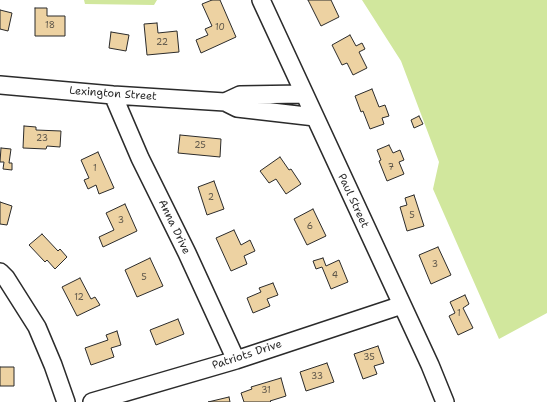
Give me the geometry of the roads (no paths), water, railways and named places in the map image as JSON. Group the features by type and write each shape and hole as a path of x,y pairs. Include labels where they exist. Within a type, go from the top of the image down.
{"street":[{"name":"Paul Street","path":"261,0 402,304 445,402"},
{"name":"Lexington Street","path":"0,85 113,95 225,102 237,108 314,117"},
{"name":"Lexington Street","path":"225,102 240,95 304,94"},
{"name":"Anna Drive","path":"113,95 140,158 187,253 236,360"},
{"path":"0,272 6,278 37,327 53,365 66,402"},
{"name":"Patriots Drive","path":"92,402 236,360 402,304"}]}
